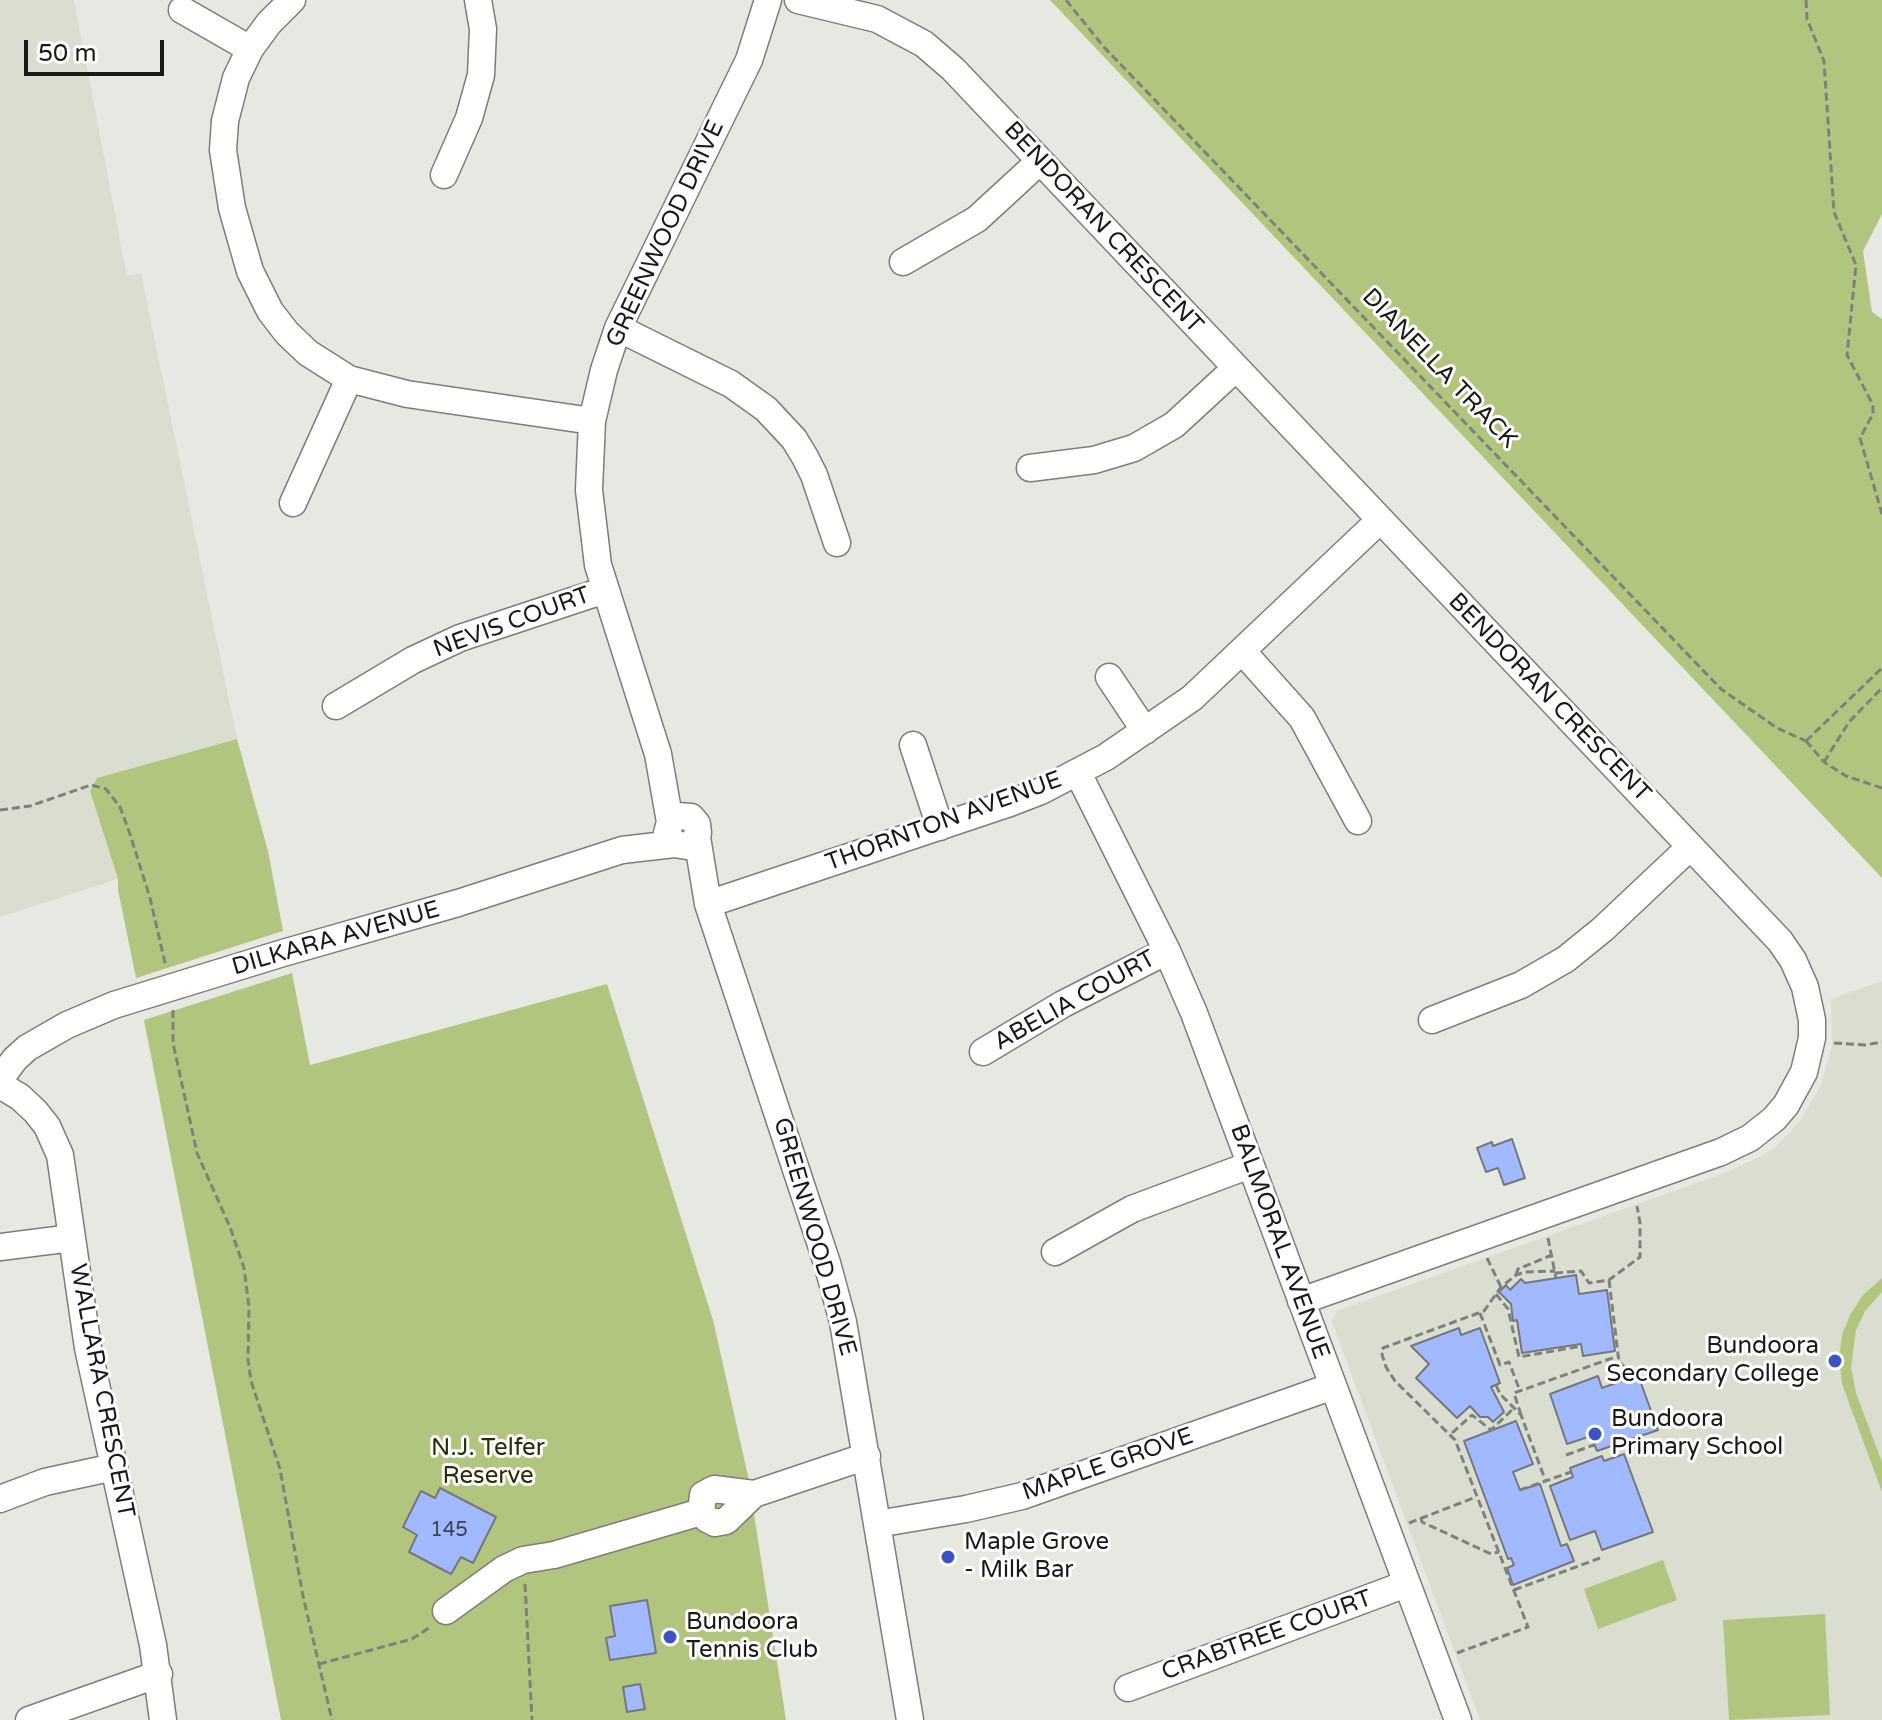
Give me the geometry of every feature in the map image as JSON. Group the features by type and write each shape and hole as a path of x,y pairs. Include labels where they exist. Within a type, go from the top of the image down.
{"street":[{"path":"292,0 269,23 250,49 229,100 223,150 226,179 243,251 258,290 287,333 308,353 349,379 407,394 592,421"},
{"path":"444,175 469,118 481,75 483,29 478,0"},
{"name":"GREENWOOD DRIVE","path":"768,0 749,60 618,328 592,421 589,463 591,512 598,565 680,832 708,904 835,1293 849,1351 910,1720"},
{"name":"BENDORAN CRESCENT","path":"798,0 877,19 924,44 953,69 1780,941 1805,987 1812,1020 1810,1055 1796,1089 1780,1112 1750,1138 1721,1152 1301,1301"},
{"path":"182,10 250,49"},
{"path":"903,262 977,219 1040,161"},
{"path":"618,328 731,384 749,395 781,424 814,475 837,543"},
{"path":"1030,468 1094,460 1134,448 1174,425 1236,368"},
{"path":"293,503 349,379"},
{"name":"THORNTON AVENUE","path":"708,904 1020,799 1078,773 1192,698 1380,520"},
{"name":"NEVIS COURT","path":"336,706 413,660 460,638 605,590"},
{"path":"1243,652 1302,718 1358,821"},
{"path":"1109,677 1145,731"},
{"path":"913,745 940,827"},
{"name":"BALMORAL AVENUE","path":"1078,773 1167,951 1194,1013 1458,1720"},
{"name":"DILKARA AVENUE","path":"3,1085 51,1034 114,1005 472,899 680,832"},
{"path":"1432,1020 1521,985 1566,959 1603,929 1690,847"},
{"name":"ABELIA COURT","path":"983,1052 1063,1004 1167,951"},
{"name":"WALLARA CRESCENT","path":"3,1085 35,1111 54,1140 62,1166 88,1348 159,1674 163,1720"},
{"path":"1055,1252 1132,1209 1250,1165"},
{"path":"0,1247 72,1238"},
{"name":"MAPLE GROVE","path":"877,1524 1022,1496 1333,1386"},
{"path":"446,1611 504,1569 523,1560 554,1555 701,1512 703,1495 714,1489 754,1494 867,1456"},
{"path":"0,1499 45,1482 114,1467"},
{"name":"CRABTREE COURT","path":"1128,1688 1406,1584"},
{"path":"29,1720 159,1674"}],"path":[{"name":"DIANELLA TRACK","path":"1066,0 1114,57 1721,689 1777,728 1806,741"},
{"path":"1806,0 1807,19 1824,61 1834,212 1856,265 1847,355 1873,405 1873,414 1860,438 1882,514"},
{"path":"1882,668 1806,741 1824,762 1846,776 1882,788"},
{"path":"1824,762 1849,722 1882,688"},
{"path":"0,810 30,806 91,785 106,789 114,797 130,834 150,898 166,970 162,971 174,1019 173,1043 197,1153 230,1227 244,1268 249,1307 248,1359 251,1381 280,1469 303,1596 332,1720"},
{"path":"1830,1042 1854,1045 1882,1042"},
{"path":"1454,1655 1528,1627 1451,1434 1395,1381 1381,1351 1480,1313 1488,1307 1501,1287 1525,1272 1555,1274 1581,1271 1589,1283 1609,1280 1640,1257 1637,1203"},
{"path":"1548,1234 1555,1274"},
{"path":"1516,1275 1518,1269 1552,1255"},
{"path":"1486,1256 1501,1287"},
{"path":"1609,1280 1619,1362 1635,1376"},
{"path":"1496,1294 1508,1309 1519,1357 1582,1346"},
{"path":"1480,1313 1500,1365 1509,1362 1520,1391"},
{"path":"1546,1482 1514,1393 1618,1356"},
{"path":"1496,1385 1500,1394 1521,1415"},
{"path":"1451,1434 1472,1415 1491,1430 1514,1408"},
{"path":"1566,1455 1594,1445"},
{"path":"1520,1490 1571,1472"},
{"path":"1405,1524 1477,1496"},
{"path":"1421,1518 1422,1522 1491,1554 1499,1552"},
{"path":"1514,1590 1600,1558"},
{"path":"523,1560 532,1720"},
{"path":"319,1664 412,1639 444,1618 446,1611"}],"shaded area":[{"path":"0,0 74,0 127,276 141,273 237,739 97,778 90,791 118,879 0,917"},
{"name":"Bundoora Primary School","path":"1882,981 1882,1720 1480,1720 1332,1322 1336,1311 1719,1175 1764,1155 1801,1120 1821,1085 1832,1045 1831,999"}],"green space":[{"path":"1050,0 1882,0 1882,214 1863,251 1872,312 1882,319 1882,878"},
{"path":"237,739 268,851 283,931 136,978 118,879 90,791 97,778"},
{"name":"N.J. Telfer Reserve","path":"292,973 310,1065 607,984 713,1320 748,1476 786,1720 281,1720 144,1020"},
{"path":"1882,1278 1882,1292 1865,1311 1856,1330 1851,1367 1856,1393 1882,1462 1882,1492 1842,1384 1839,1358 1842,1335 1850,1315 1862,1296"},
{"path":"1663,1560 1677,1600 1598,1629 1584,1589"},
{"path":"1825,1614 1830,1715 1729,1720 1723,1620"}],"building":[{"path":"1512,1139 1525,1178 1504,1185 1498,1168 1486,1172 1477,1148"},
{"path":"1576,1275 1579,1294 1607,1290 1615,1351 1583,1356 1581,1344 1522,1353 1511,1304 1499,1292 1506,1285 1510,1290 1521,1279 1525,1283"},
{"path":"1459,1328 1461,1335 1480,1328 1500,1383 1491,1387 1504,1412 1493,1422 1488,1417 1480,1417 1470,1406 1457,1418 1416,1378 1429,1364 1411,1346"},
{"path":"1638,1375 1658,1430 1597,1451 1591,1436 1567,1444 1550,1394 1598,1376 1602,1388"},
{"path":"1516,1421 1533,1464 1513,1472 1520,1490 1540,1484 1561,1546 1567,1544 1574,1561 1513,1585 1507,1568 1514,1565 1511,1558 1508,1559 1464,1441"},
{"path":"1624,1454 1653,1532 1602,1550 1595,1531 1570,1540 1550,1486 1573,1477 1570,1468 1602,1456 1604,1461"},
{"path":"440,1488 496,1517 473,1563 461,1557 451,1574 409,1552 417,1535 403,1527 421,1491 435,1498"},
{"path":"647,1600 656,1653 610,1660 606,1638 615,1636 610,1606"},
{"path":"640,1684 645,1709 627,1712 623,1687"}],"place":[{"name":"Bundoora Secondary College","path":"1835,1361"},
{"name":"Bundoora Primary School","path":"1595,1434"},
{"name":"Maple Grove - Milk Bar","path":"948,1557"},
{"name":"Bundoora Tennis Club","path":"670,1637"}]}
